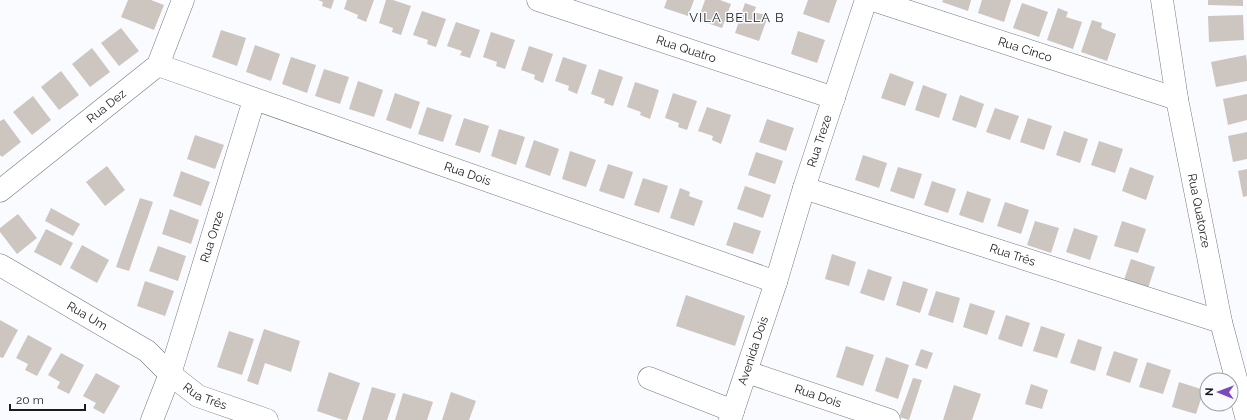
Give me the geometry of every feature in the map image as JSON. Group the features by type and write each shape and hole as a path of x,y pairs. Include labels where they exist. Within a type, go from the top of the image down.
{"street":[{"path":"158,66 183,0"},
{"name":"Rua Quatro","path":"538,0 834,98"},
{"name":"Rua Treze","path":"776,282 804,188 866,0"},
{"name":"Rua Cinco","path":"873,0 1177,99"},
{"name":"Rua Quatorze","path":"1162,0 1177,99 1221,322 1247,420"},
{"name":"Rua Dois","path":"158,66 776,282"},
{"name":"Rua Dez","path":"0,190 158,66"},
{"name":"Rua Onze","path":"152,420 170,374 254,100"},
{"name":"Rua Três","path":"804,188 1221,322"},
{"name":"Rua Um","path":"0,265 147,351 170,374"},
{"name":"Avenida Dois","path":"731,415 776,282"},
{"name":"Rua Dois","path":"746,372 889,420"},
{"name":"Rua Três","path":"170,374 198,396 267,420"},
{"path":"649,378 731,415"}],"building":[{"path":"128,0 151,0 164,5 154,30 121,17"},
{"path":"318,0 334,0 331,9 322,6 323,2"},
{"path":"347,0 374,0 366,22 357,18 358,15 344,9"},
{"path":"386,0 393,0 411,6 401,35 392,32 393,28 379,23"},
{"path":"667,0 694,0 688,16 664,8"},
{"path":"705,0 720,0 731,4 722,28 698,20"},
{"path":"808,0 837,0 829,23 803,14"},
{"path":"943,0 971,0 968,11 942,2"},
{"path":"982,0 1011,0 1004,22 978,13"},
{"path":"1208,0 1243,0 1243,6 1208,5"},
{"path":"745,3 756,7 754,12 768,16 759,41 735,33"},
{"path":"1022,3 1048,12 1039,37 1013,28"},
{"path":"1058,8 1068,12 1066,17 1082,22 1073,49 1047,40"},
{"path":"422,11 446,19 436,47 427,44 428,40 413,35"},
{"path":"1243,15 1244,40 1209,42 1208,16"},
{"path":"1092,20 1102,23 1101,28 1116,34 1107,61 1081,52"},
{"path":"456,22 480,30 470,58 460,55 462,51 447,46"},
{"path":"121,28 139,51 119,66 101,43"},
{"path":"221,30 246,38 237,66 212,57"},
{"path":"798,31 825,40 817,63 791,54"},
{"path":"491,32 515,40 505,69 496,66 497,62 483,57"},
{"path":"255,45 280,54 271,81 246,72"},
{"path":"529,46 553,54 543,83 534,79 535,75 521,70"},
{"path":"92,48 110,72 90,87 72,64"},
{"path":"1246,55 1247,81 1216,87 1211,62"},
{"path":"291,57 316,65 307,93 282,84"},
{"path":"563,57 587,65 577,94 568,90 569,86 555,81"},
{"path":"324,69 349,77 340,104 315,96"},
{"path":"599,69 623,77 613,106 604,103 605,99 591,94"},
{"path":"61,71 79,95 59,110 41,87"},
{"path":"890,73 914,82 905,106 881,98"},
{"path":"358,81 383,90 374,117 349,109"},
{"path":"635,82 659,90 650,119 640,115 641,112 627,107"},
{"path":"923,85 947,94 939,118 915,110"},
{"path":"395,93 420,102 411,129 386,120"},
{"path":"673,93 697,101 687,130 678,127 679,123 665,118"},
{"path":"1247,94 1247,120 1228,125 1223,99"},
{"path":"960,95 984,104 976,128 952,120"},
{"path":"33,96 51,120 32,135 13,112"},
{"path":"427,107 452,115 443,142 418,134"},
{"path":"707,107 731,115 721,144 712,140 713,136 698,131"},
{"path":"995,108 1019,116 1010,140 986,132"},
{"path":"464,118 489,126 480,153 455,145"},
{"path":"1028,118 1052,126 1044,150 1020,142"},
{"path":"4,119 21,142 2,157 0,155 0,121"},
{"path":"767,119 794,128 786,151 759,142"},
{"path":"499,129 525,137 516,165 491,156"},
{"path":"1064,131 1088,139 1080,163 1056,155"},
{"path":"1247,132 1247,159 1233,162 1228,136"},
{"path":"195,135 224,145 215,169 187,159"},
{"path":"534,140 559,149 550,176 525,167"},
{"path":"1099,141 1123,149 1115,173 1091,165"},
{"path":"570,151 596,160 586,187 562,179"},
{"path":"756,152 783,161 775,184 748,175"},
{"path":"863,155 887,163 879,188 855,180"},
{"path":"608,164 633,172 624,199 599,191"},
{"path":"107,166 125,190 105,206 86,182"},
{"path":"898,167 922,174 914,199 890,191"},
{"path":"1130,167 1154,176 1146,200 1122,191"},
{"path":"1247,169 1247,196 1243,197 1238,171"},
{"path":"181,171 210,182 201,206 173,196"},
{"path":"643,178 668,186 659,213 634,205"},
{"path":"932,181 956,189 948,213 924,205"},
{"path":"745,186 771,195 763,218 737,209"},
{"path":"680,188 690,192 689,196 703,201 694,226 670,218"},
{"path":"967,191 991,199 983,223 959,215"},
{"path":"140,198 153,202 129,271 116,267"},
{"path":"1005,202 1029,210 1021,234 997,226"},
{"path":"51,208 80,224 73,236 45,221"},
{"path":"170,209 199,220 191,244 162,234"},
{"path":"18,214 37,238 17,254 0,232 0,228"},
{"path":"1035,221 1059,228 1051,253 1027,245"},
{"path":"1122,221 1146,229 1138,253 1114,246"},
{"path":"734,222 761,231 753,254 726,245"},
{"path":"1074,228 1098,236 1090,260 1066,252"},
{"path":"46,229 73,243 61,266 34,252"},
{"path":"82,245 109,260 97,283 70,268"},
{"path":"158,246 186,256 178,281 149,271"},
{"path":"832,254 856,262 849,286 825,279"},
{"path":"1131,259 1155,267 1147,291 1123,283"},
{"path":"868,269 892,277 884,301 860,293"},
{"path":"145,281 174,291 165,316 137,306"},
{"path":"903,281 928,289 920,313 896,305"},
{"path":"936,291 960,298 953,323 928,315"},
{"path":"686,295 745,316 735,346 676,326"},
{"path":"970,303 995,311 987,335 963,327"},
{"path":"1006,315 1030,323 1022,347 998,339"},
{"path":"0,320 18,330 3,358 0,357"},
{"path":"1041,326 1065,334 1057,358 1033,351"},
{"path":"264,329 300,341 291,372 265,363 258,385 247,381"},
{"path":"229,331 254,339 242,375 217,367"},
{"path":"28,335 52,348 37,376 25,370 28,364 16,358"},
{"path":"1078,339 1102,347 1095,371 1070,363"},
{"path":"846,346 874,355 863,386 836,377"},
{"path":"921,349 933,353 927,369 915,365"},
{"path":"1114,351 1138,359 1130,383 1106,375"},
{"path":"61,353 84,365 69,394 57,388 60,382 48,375"},
{"path":"886,357 909,365 898,399 875,391"},
{"path":"1147,362 1171,370 1163,394 1139,387"},
{"path":"329,372 360,383 347,420 317,411"},
{"path":"96,373 120,386 104,414 93,408 96,403 83,396"},
{"path":"913,378 922,380 909,420 899,417"},
{"path":"1179,382 1199,388 1199,405 1196,414 1172,407"},
{"path":"1031,384 1048,390 1042,409 1025,404"},
{"path":"954,385 981,394 972,420 943,420"},
{"path":"372,387 396,394 387,420 362,420"},
{"path":"451,392 476,401 469,420 442,420"},
{"path":"403,393 433,402 427,420 395,420"}],"district":[{"name":"VILA BELLA B","path":"737,17"}]}
